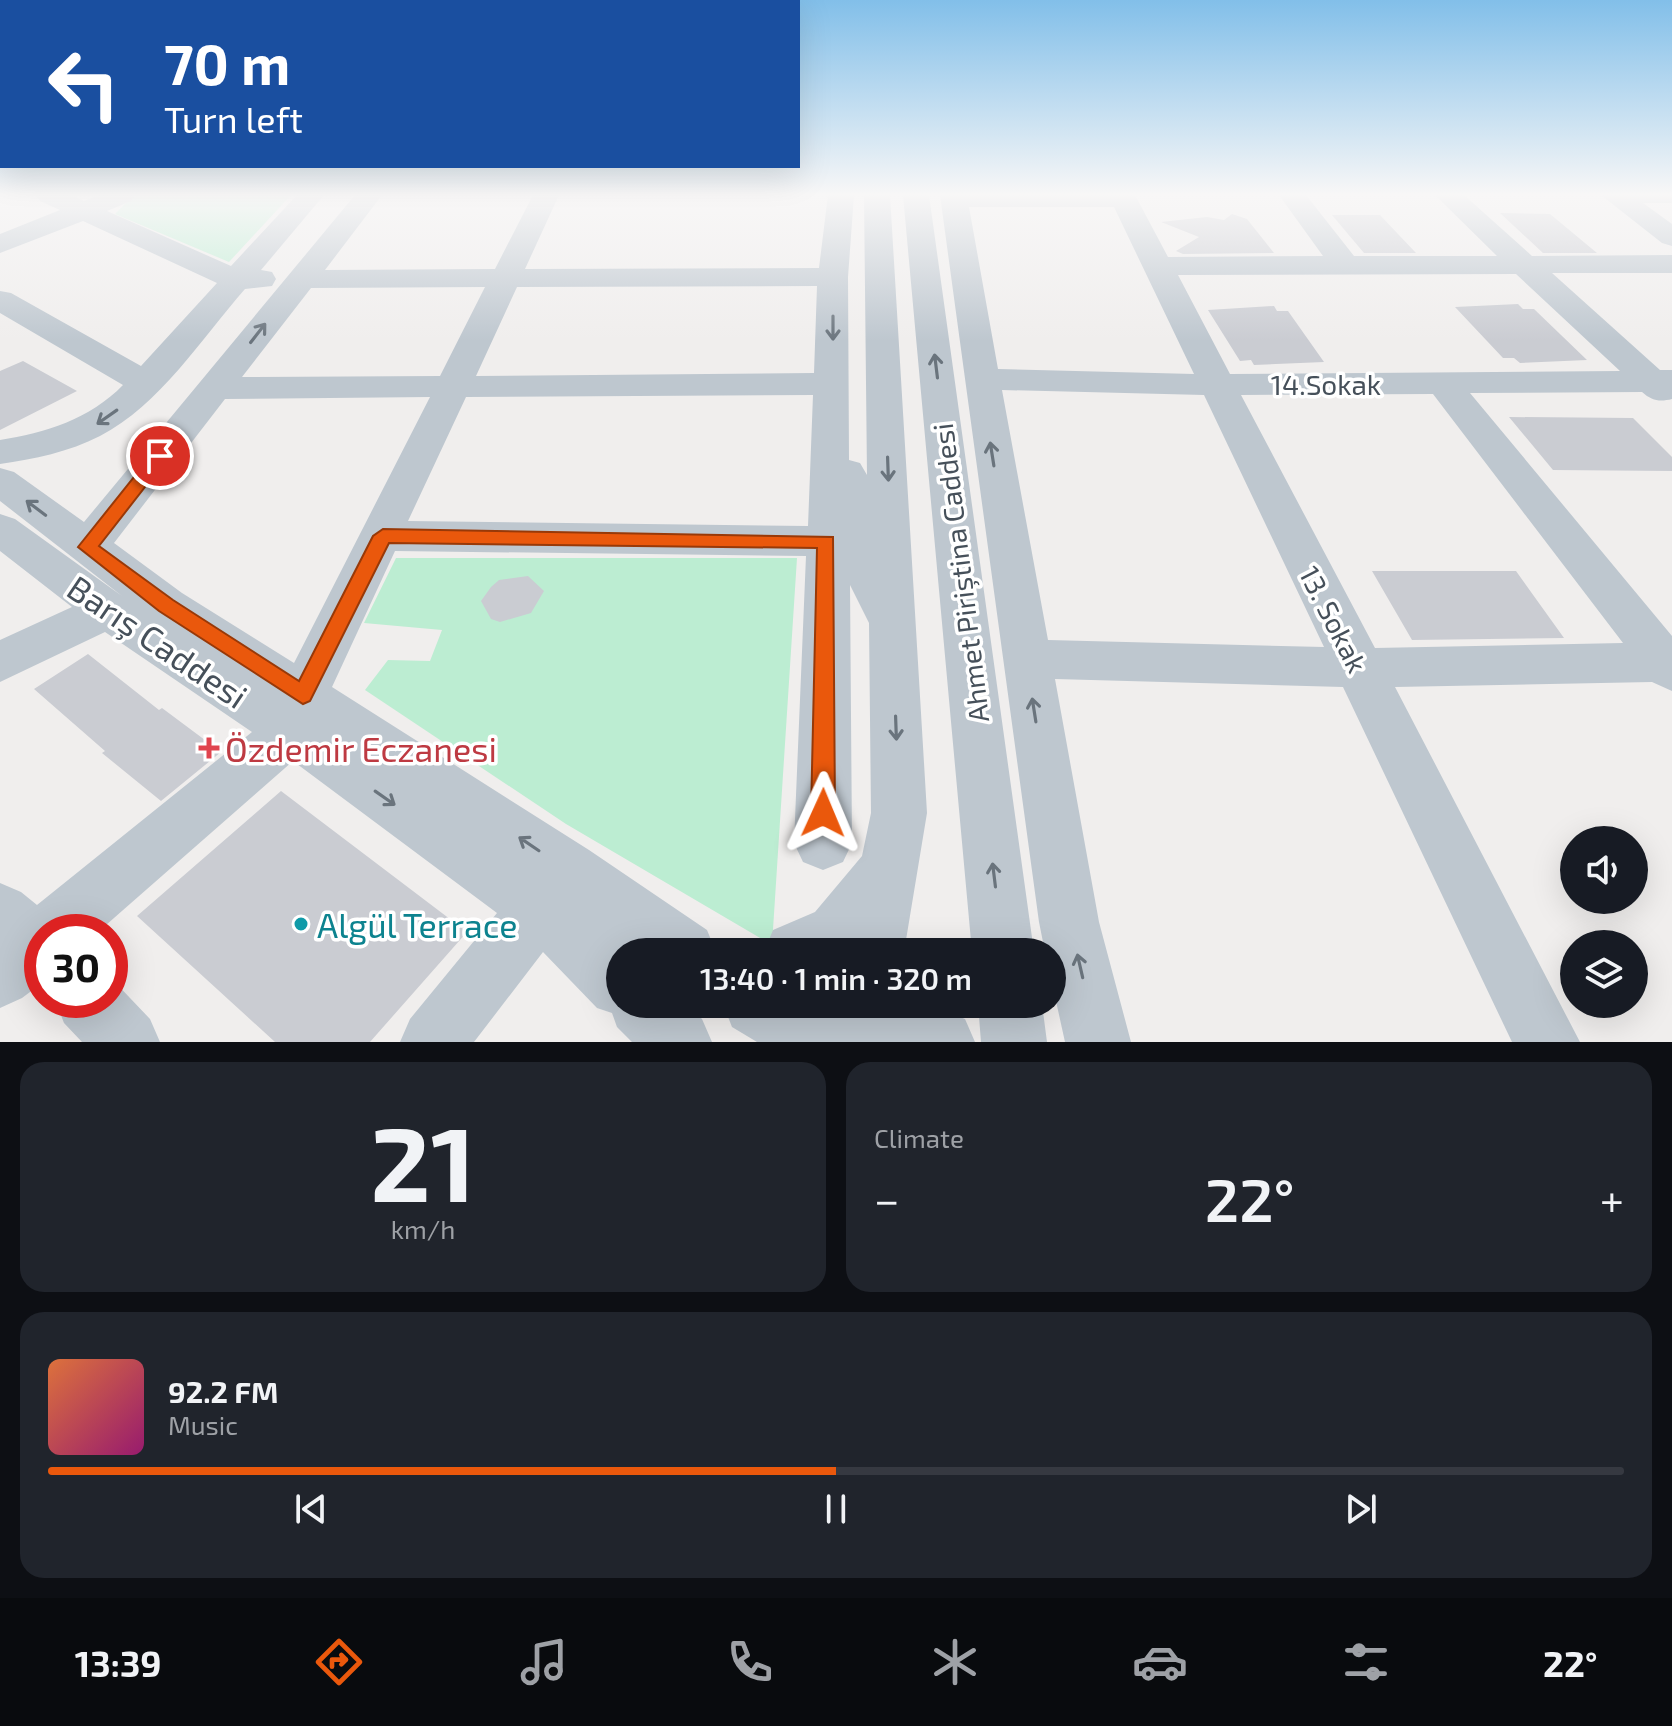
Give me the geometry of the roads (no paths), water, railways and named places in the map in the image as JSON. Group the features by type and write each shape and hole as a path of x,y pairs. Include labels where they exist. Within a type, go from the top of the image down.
{"street":[{"path":"161,244 250,280"},
{"path":"0,452 70,438 106,420 250,280 276,244"},
{"path":"87,547 330,244"},
{"path":"63,914 297,713 523,244"},
{"path":"823,843 826,541 836,244"},
{"name":"Ahmet Piriştina Caddesi","path":"876,938 899,813 879,244"},
{"name":"Ahmet Piriştina Caddesi","path":"944,244 972,680 1001,938"},
{"path":"951,244 980,379 1069,922 1098,1042"},
{"name":"13. Sokak","path":"1147,244 1547,1042"},
{"path":"1329,244 1345,265"},
{"path":"1502,244 1665,387"},
{"path":"1159,266 1672,264"},
{"path":"301,279 833,277"},
{"path":"0,300 145,383"},
{"name":"14.Sokak","path":"980,379 1216,385 1443,383 1665,387"},
{"path":"1443,383 1670,665"},
{"path":"215,388 452,387 832,396"},
{"path":"832,396 841,458 855,496 857,550 893,629"},
{"name":"Barış Caddesi","path":"0,481 166,605 297,713 555,889 665,938"},
{"name":"Barış Caddesi","path":"0,529 108,610 297,713"},
{"path":"383,536 826,541"},
{"path":"972,680 990,598 1009,553"},
{"path":"0,662 108,610"},
{"path":"1026,659 1359,668 1670,665"},
{"path":"828,938 837,934 890,867"},
{"path":"433,1042 555,889"},
{"name":"Barış Caddesi","path":"555,889 606,964"},
{"path":"104,1018 127,1042"},
{"path":"654,1018 679,1042"},
{"path":"779,1018 843,1042"},
{"path":"859,1042 862,1018"},
{"path":"1011,1018 1014,1042"},
{"path":"878,1042 907,1036 942,1042"}],"place":[{"name":"Özdemir Eczanesi","path":"209,748"},
{"name":"Algül Terrace","path":"301,924"}]}
